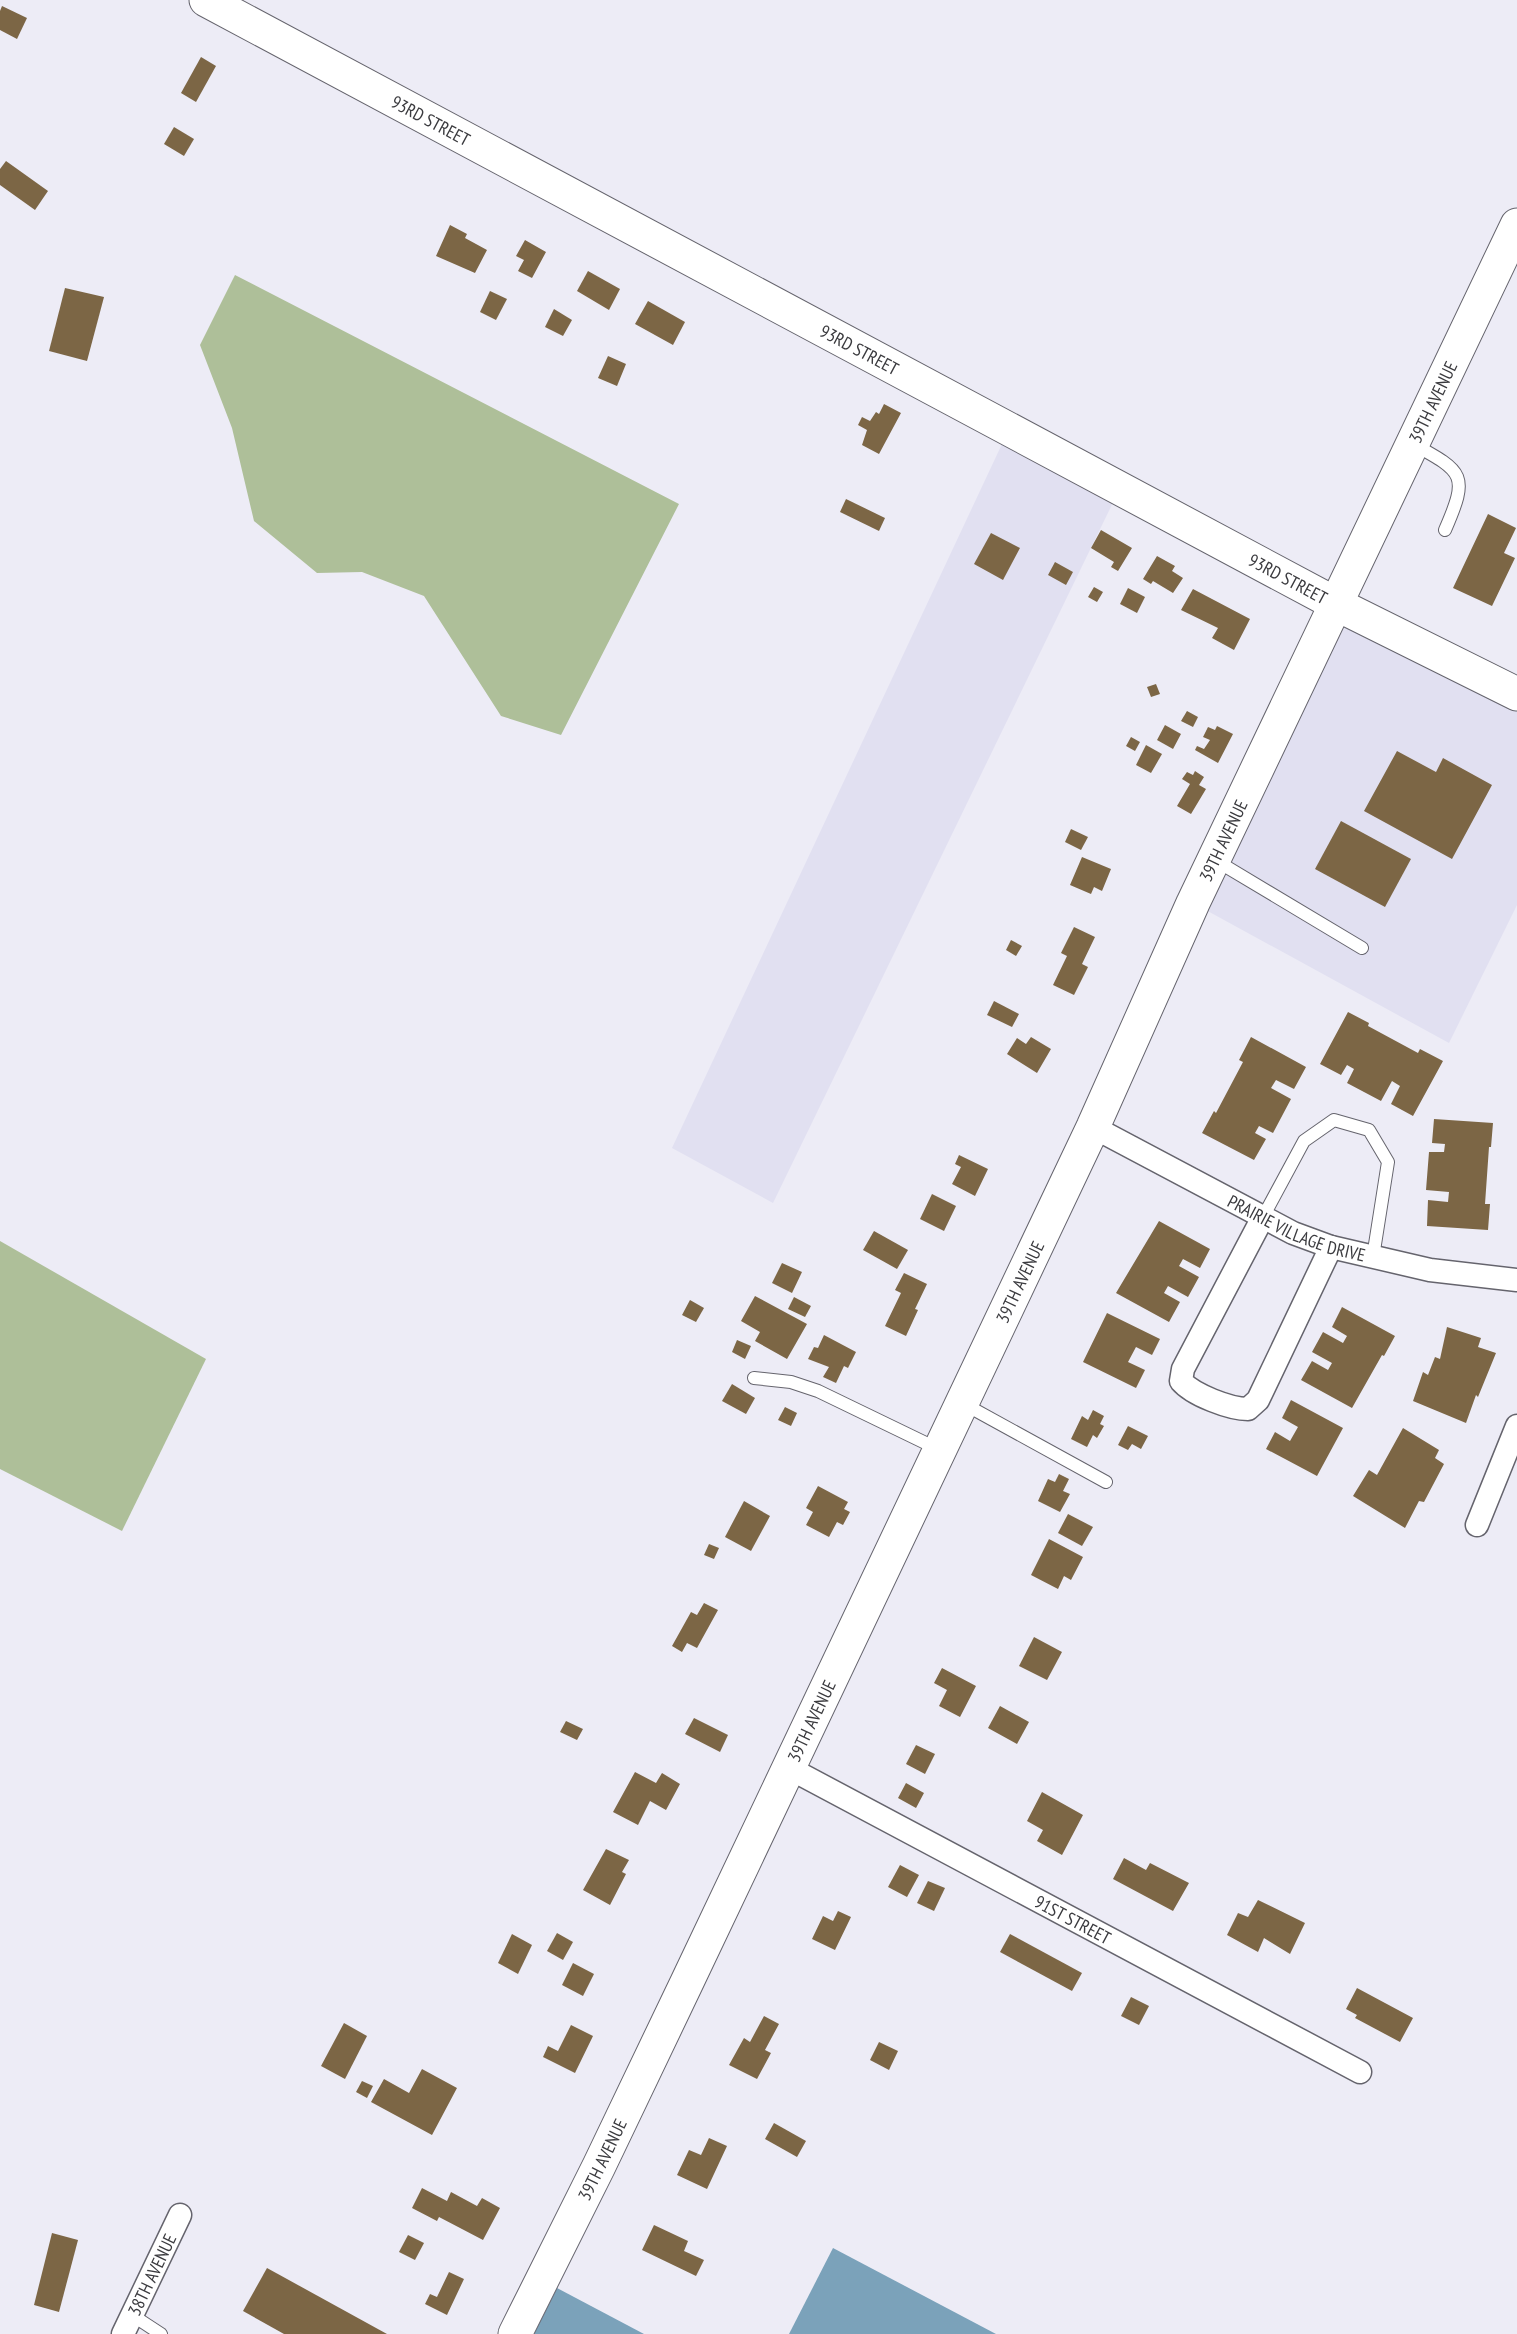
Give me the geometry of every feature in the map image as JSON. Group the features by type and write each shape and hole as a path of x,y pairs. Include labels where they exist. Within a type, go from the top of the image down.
{"main road":[{"name":"93RD STREET","path":"206,0 1336,604 1517,694"},
{"name":"39TH AVENUE","path":"515,2334 603,2158 1092,1127 1214,859 1517,225"}],"street":[{"name":"PRAIRIE VILLAGE DRIVE","path":"1092,1127 1293,1233 1331,1246 1430,1270 1517,1280"},
{"path":"1263,1217 1183,1369 1181,1381 1187,1389 1236,1409 1248,1409 1258,1400 1331,1246"},
{"path":"1477,1525 1517,1426"},
{"name":"91ST STREET","path":"787,1767 1360,2072"},
{"name":"38TH AVENUE","path":"127,2325 180,2215"}],"lane":[{"path":"1412,443 1444,461 1459,480 1458,500 1445,530"},
{"path":"1214,859 1362,948"},
{"path":"1263,1217 1304,1141 1334,1120 1369,1130 1388,1162 1373,1257"},
{"path":"754,1378 791,1382 818,1391 938,1449"},
{"path":"961,1402 1106,1482"},
{"path":"127,2325 161,2334"}],"shaded area":[{"path":"1009,429 1120,488 773,1203 672,1148"},
{"path":"1336,604 1517,694 1517,905 1449,1043 1193,903"}],"green space":[{"path":"235,275 679,504 561,735 501,716 424,596 362,572 317,573 254,521 232,428 200,345"},
{"path":"0,1241 206,1359 122,1531 0,1469"}],"water":[{"path":"833,2248 996,2334 789,2334"},
{"path":"557,2288 644,2334 534,2334"}],"building":[{"path":"2,6 27,18 17,39 0,30"},
{"path":"201,57 216,66 196,102 181,93"},
{"path":"174,127 194,139 184,156 164,144"},
{"path":"6,161 48,191 35,210 0,185 0,169"},
{"path":"450,225 467,234 465,238 487,250 475,273 436,256"},
{"path":"525,240 546,252 532,278 518,271 524,260 516,256"},
{"path":"588,271 620,289 609,310 577,291"},
{"path":"65,288 104,297 87,361 49,351"},
{"path":"490,291 507,299 496,320 480,312"},
{"path":"648,301 685,322 673,345 635,324"},
{"path":"554,309 572,320 563,336 545,327"},
{"path":"608,356 626,364 617,386 598,378"},
{"path":"884,404 901,413 879,454 862,445 867,430 858,425 862,417 870,421 876,412 879,414"},
{"path":"846,499 885,518 879,531 840,512"},
{"path":"1488,514 1516,528 1504,553 1515,558 1492,606 1453,588"},
{"path":"1101,530 1132,548 1118,571 1111,567 1114,562 1091,548"},
{"path":"991,533 1020,548 1003,580 974,564"},
{"path":"1157,556 1175,566 1172,571 1183,578 1173,593 1153,581 1151,584 1143,579"},
{"path":"1055,562 1073,572 1066,585 1048,575"},
{"path":"1094,587 1103,592 1097,602 1088,597"},
{"path":"1128,588 1145,597 1137,613 1120,604"},
{"path":"1193,589 1250,619 1234,650 1212,638 1218,628 1181,610"},
{"path":"1156,684 1160,694 1151,697 1147,687"},
{"path":"1187,711 1198,717 1193,727 1181,721"},
{"path":"1165,725 1181,734 1173,749 1157,740"},
{"path":"1217,726 1233,734 1218,763 1195,750 1197,746 1204,749 1210,740 1203,737 1208,727 1215,730"},
{"path":"1131,737 1140,742 1135,751 1126,746"},
{"path":"1146,745 1162,754 1151,773 1136,765"},
{"path":"1397,751 1436,772 1443,758 1492,785 1452,859 1364,811"},
{"path":"1195,771 1204,777 1199,785 1206,789 1191,814 1177,806 1190,784 1182,779 1187,772 1193,775"},
{"path":"1341,821 1411,859 1385,907 1315,869"},
{"path":"1071,829 1088,837 1081,850 1065,842"},
{"path":"1082,857 1111,869 1102,891 1094,887 1091,894 1070,885"},
{"path":"1074,927 1095,937 1082,964 1088,967 1074,995 1053,985 1067,956 1061,953"},
{"path":"1011,940 1022,946 1016,956 1006,950"},
{"path":"994,1001 1019,1014 1012,1027 987,1015"},
{"path":"1348,1012 1369,1023 1368,1026 1418,1053 1420,1049 1443,1061 1413,1116 1391,1104 1400,1086 1392,1081 1381,1101 1347,1083 1354,1069 1347,1065 1341,1075 1320,1064"},
{"path":"1031,1037 1051,1049 1037,1073 1007,1054 1017,1038 1026,1044"},
{"path":"1251,1037 1306,1067 1294,1089 1276,1080 1271,1088 1291,1099 1273,1133 1259,1126 1255,1133 1266,1139 1254,1160 1202,1133 1214,1111 1216,1113 1243,1062 1239,1060"},
{"path":"1434,1119 1493,1123 1485,1204 1490,1204 1488,1230 1427,1226 1428,1200 1448,1202 1449,1192 1426,1190 1429,1152 1444,1152 1445,1144 1432,1143"},
{"path":"959,1155 988,1169 975,1196 952,1184 961,1167 955,1164"},
{"path":"932,1194 956,1206 944,1231 920,1219"},
{"path":"1159,1221 1210,1249 1200,1268 1183,1259 1179,1266 1199,1277 1188,1297 1168,1286 1164,1293 1180,1302 1169,1322 1116,1293"},
{"path":"874,1231 908,1250 897,1269 863,1250"},
{"path":"782,1263 802,1272 792,1293 772,1283"},
{"path":"904,1273 927,1284 906,1336 885,1326 901,1293 895,1290"},
{"path":"755,1296 807,1324 787,1359 755,1341 760,1332 741,1321"},
{"path":"794,1297 811,1306 805,1317 788,1309"},
{"path":"690,1300 704,1308 696,1322 682,1315"},
{"path":"1342,1307 1395,1336 1352,1408 1301,1380 1312,1361 1328,1370 1332,1363 1312,1352 1323,1332 1343,1343 1347,1336 1332,1327"},
{"path":"1107,1313 1160,1339 1152,1355 1136,1347 1128,1362 1145,1370 1136,1388 1083,1362"},
{"path":"1447,1327 1481,1338 1478,1347 1496,1353 1478,1397 1476,1395 1466,1423 1413,1401 1423,1372 1428,1375 1435,1357 1440,1359"},
{"path":"824,1335 856,1352 848,1368 844,1366 836,1383 823,1377 829,1367 808,1359 814,1347 818,1348"},
{"path":"737,1340 751,1346 745,1359 732,1352"},
{"path":"732,1384 755,1398 746,1414 722,1401"},
{"path":"1291,1400 1343,1428 1317,1476 1266,1449 1275,1432 1290,1441 1298,1427 1282,1418"},
{"path":"785,1407 797,1413 791,1426 778,1420"},
{"path":"1093,1410 1104,1416 1100,1424 1104,1426 1097,1438 1093,1435 1087,1447 1071,1439 1082,1416 1088,1420"},
{"path":"1128,1426 1148,1436 1141,1449 1132,1444 1128,1450 1118,1445"},
{"path":"1403,1428 1439,1450 1435,1458 1444,1464 1424,1502 1419,1501 1405,1528 1353,1496 1369,1470 1377,1475"},
{"path":"1059,1474 1069,1479 1063,1491 1070,1494 1060,1512 1038,1501 1048,1479 1055,1482"},
{"path":"818,1486 848,1502 844,1509 850,1512 843,1525 837,1522 829,1537 806,1525 813,1512 806,1508"},
{"path":"744,1501 770,1516 751,1551 725,1537"},
{"path":"1068,1514 1093,1527 1082,1546 1058,1533"},
{"path":"1049,1539 1083,1557 1071,1580 1064,1576 1058,1589 1031,1575"},
{"path":"709,1544 719,1548 714,1559 704,1555"},
{"path":"704,1603 718,1610 697,1648 687,1643 682,1652 672,1646 691,1612 697,1615"},
{"path":"1034,1637 1062,1652 1047,1680 1019,1666"},
{"path":"942,1668 976,1686 960,1717 939,1706 947,1690 934,1683"},
{"path":"1000,1706 1029,1722 1017,1744 988,1728"},
{"path":"694,1718 728,1735 720,1752 685,1734"},
{"path":"566,1721 583,1729 577,1740 560,1732"},
{"path":"916,1745 935,1754 925,1774 906,1764"},
{"path":"635,1772 656,1783 662,1773 680,1784 666,1810 650,1801 638,1825 613,1812"},
{"path":"906,1783 924,1793 916,1808 898,1798"},
{"path":"1042,1792 1083,1815 1062,1855 1037,1841 1043,1830 1027,1821"},
{"path":"606,1849 629,1860 622,1872 626,1874 610,1905 583,1890"},
{"path":"1124,1858 1146,1870 1150,1863 1189,1883 1173,1911 1113,1879"},
{"path":"900,1865 919,1875 907,1897 888,1887"},
{"path":"928,1881 945,1888 934,1911 917,1903"},
{"path":"1258,1900 1305,1923 1290,1954 1264,1938 1258,1952 1227,1935 1238,1913 1248,1917"},
{"path":"838,1911 851,1917 835,1950 812,1939 823,1916 833,1921"},
{"path":"557,1933 573,1942 563,1960 547,1951"},
{"path":"512,1934 532,1945 518,1974 498,1963"},
{"path":"1010,1934 1082,1973 1072,1991 1000,1952"},
{"path":"573,1963 594,1974 583,1996 562,1985"},
{"path":"1357,1988 1413,2018 1400,2042 1355,2018 1357,2015 1346,2009"},
{"path":"1131,1997 1149,2006 1139,2025 1121,2016"},
{"path":"764,2016 779,2024 765,2050 771,2053 757,2079 729,2065 744,2038 750,2042"},
{"path":"344,2023 367,2036 345,2079 321,2066"},
{"path":"571,2025 593,2036 575,2073 543,2057 548,2046 558,2051"},
{"path":"879,2042 898,2051 889,2070 870,2060"},
{"path":"422,2069 457,2088 432,2135 371,2102 384,2079 409,2093"},
{"path":"362,2081 373,2086 367,2098 356,2092"},
{"path":"774,2123 806,2141 797,2157 765,2139"},
{"path":"709,2138 727,2146 707,2189 677,2175 689,2150 701,2155"},
{"path":"422,2188 447,2201 451,2192 477,2206 482,2198 500,2208 483,2240 439,2217 437,2221 412,2208"},
{"path":"654,2225 688,2241 684,2251 704,2260 696,2276 642,2250"},
{"path":"52,2233 78,2240 59,2312 34,2305"},
{"path":"408,2235 424,2243 415,2260 399,2252"},
{"path":"267,2268 387,2334 284,2334 243,2311"},
{"path":"449,2272 464,2279 447,2315 425,2304 430,2294 437,2297"}]}
